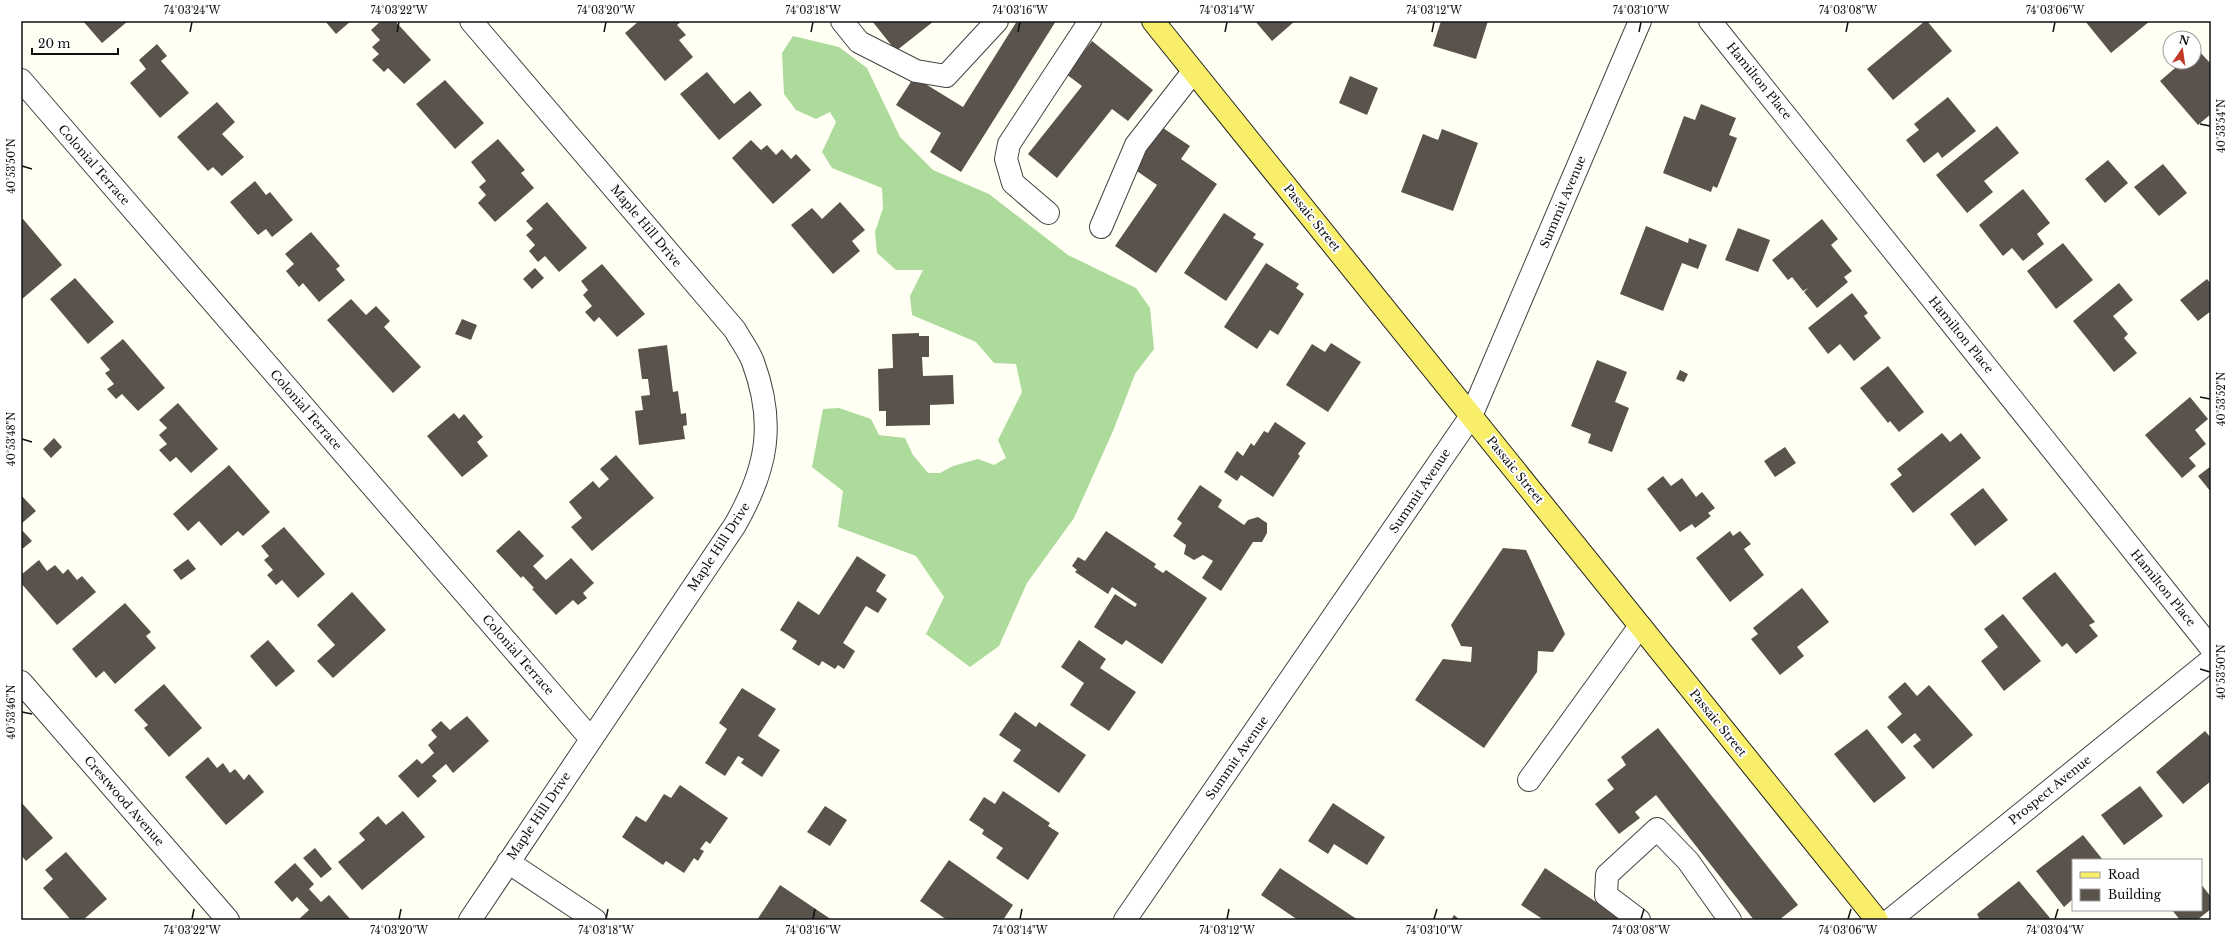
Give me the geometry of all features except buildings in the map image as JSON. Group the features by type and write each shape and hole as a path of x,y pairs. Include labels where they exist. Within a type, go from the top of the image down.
{"main road":[{"name":"Passaic Street","path":"1153,21 1877,920"}],"street":[{"name":"Maple Hill Drive","path":"470,920 735,525 752,494 764,454 766,426 762,392 752,361 735,330 471,21"},
{"path":"842,21 859,42 916,71 946,76 997,21"},
{"path":"1048,212 1013,183 1006,159 1009,144 1090,21"},
{"name":"Summit Avenue","path":"1125,920 1471,416 1640,21"},
{"name":"Hamilton Place","path":"1710,21 2211,648"},
{"path":"1101,227 1136,145 1194,72"},
{"name":"Colonial Terrace","path":"21,80 591,739"},
{"path":"1529,780 1640,626"},
{"name":"Prospect Avenue","path":"1890,920 2211,660"},
{"name":"Crestwood Avenue","path":"21,682 228,920"},
{"path":"1639,920 1606,895 1607,875 1657,829 1688,861 1730,920"},
{"path":"508,862 596,920"}],"green space":[{"path":"793,36 839,47 867,68 900,137 933,170 989,194 1068,255 1136,288 1150,308 1154,349 1135,374 1113,431 1074,518 1027,583 999,646 970,667 926,634 944,597 916,556 838,527 843,491 812,467 823,409 839,408 871,419 879,435 905,438 913,455 928,473 940,473 953,466 978,459 994,465 1006,458 998,440 1022,392 1016,364 994,363 976,342 912,315 910,296 923,270 896,270 877,253 875,232 883,208 882,188 832,168 822,152 836,122 830,112 816,119 796,110 784,94 782,53"}]}
